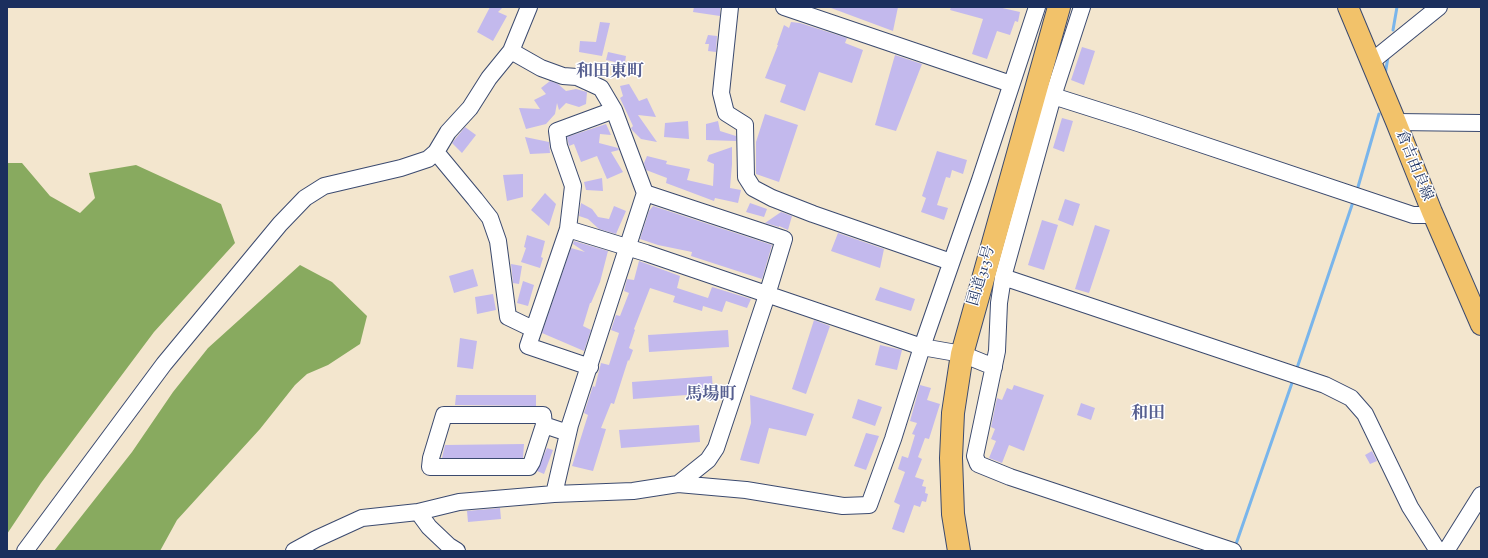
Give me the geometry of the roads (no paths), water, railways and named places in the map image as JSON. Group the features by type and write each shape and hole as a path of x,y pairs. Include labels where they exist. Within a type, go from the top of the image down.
{"highway":[{"name":"国道313号","path":"959,551 953,514 951,458 953,413 962,354 1059,7"}],"main road":[{"name":"倉吉由良線","path":"1348,7 1432,212 1481,325"}],"street":[{"path":"25,551 164,364 280,224 305,198 324,186 401,168 428,159 436,152 448,132 470,108 489,78 511,51 529,7"},
{"path":"730,7 721,93 726,113 745,125 746,177 753,188 772,198 813,214 952,262"},
{"path":"784,7 1012,84"},
{"path":"294,551 316,538 362,518 418,512 459,502 554,494 625,491 678,484 746,490 843,506 869,505 893,439 922,347 1037,7"},
{"path":"1082,7 1053,96 1003,276 999,303 997,351 975,456 978,464 1010,477 1233,551"},
{"path":"1371,62 1439,7"},
{"path":"511,51 541,68 563,76 577,77 601,88 614,110 645,192 568,433 554,494"},
{"path":"1053,96 1142,124 1413,215 1424,215 1432,212"},
{"path":"590,367 528,346 568,228 573,186 559,146 557,131 614,110"},
{"path":"1396,122 1481,123"},
{"path":"436,152 490,218 498,240 508,317 533,329"},
{"path":"645,192 784,239 716,448 708,460 678,484"},
{"path":"568,228 922,347 962,354 994,367"},
{"path":"1003,276 1325,385 1351,398 1365,414 1410,507 1438,551"},
{"path":"444,415 543,415 544,425 529,468 430,467 430,458 444,415"},
{"path":"544,425 568,433"},
{"path":"1446,551 1481,495"},
{"path":"418,512 429,527 449,546 457,551"}],"waterway":[{"path":"1393,30 1397,7"},
{"path":"1385,75 1388,57"},
{"path":"1358,187 1379,114"},
{"path":"1297,368 1353,202"},
{"path":"1235,547 1293,380"}],"district":[{"name":"和田東町","path":"610,73"},
{"name":"馬場町","path":"711,396"},
{"name":"和田","path":"1148,415"}]}
